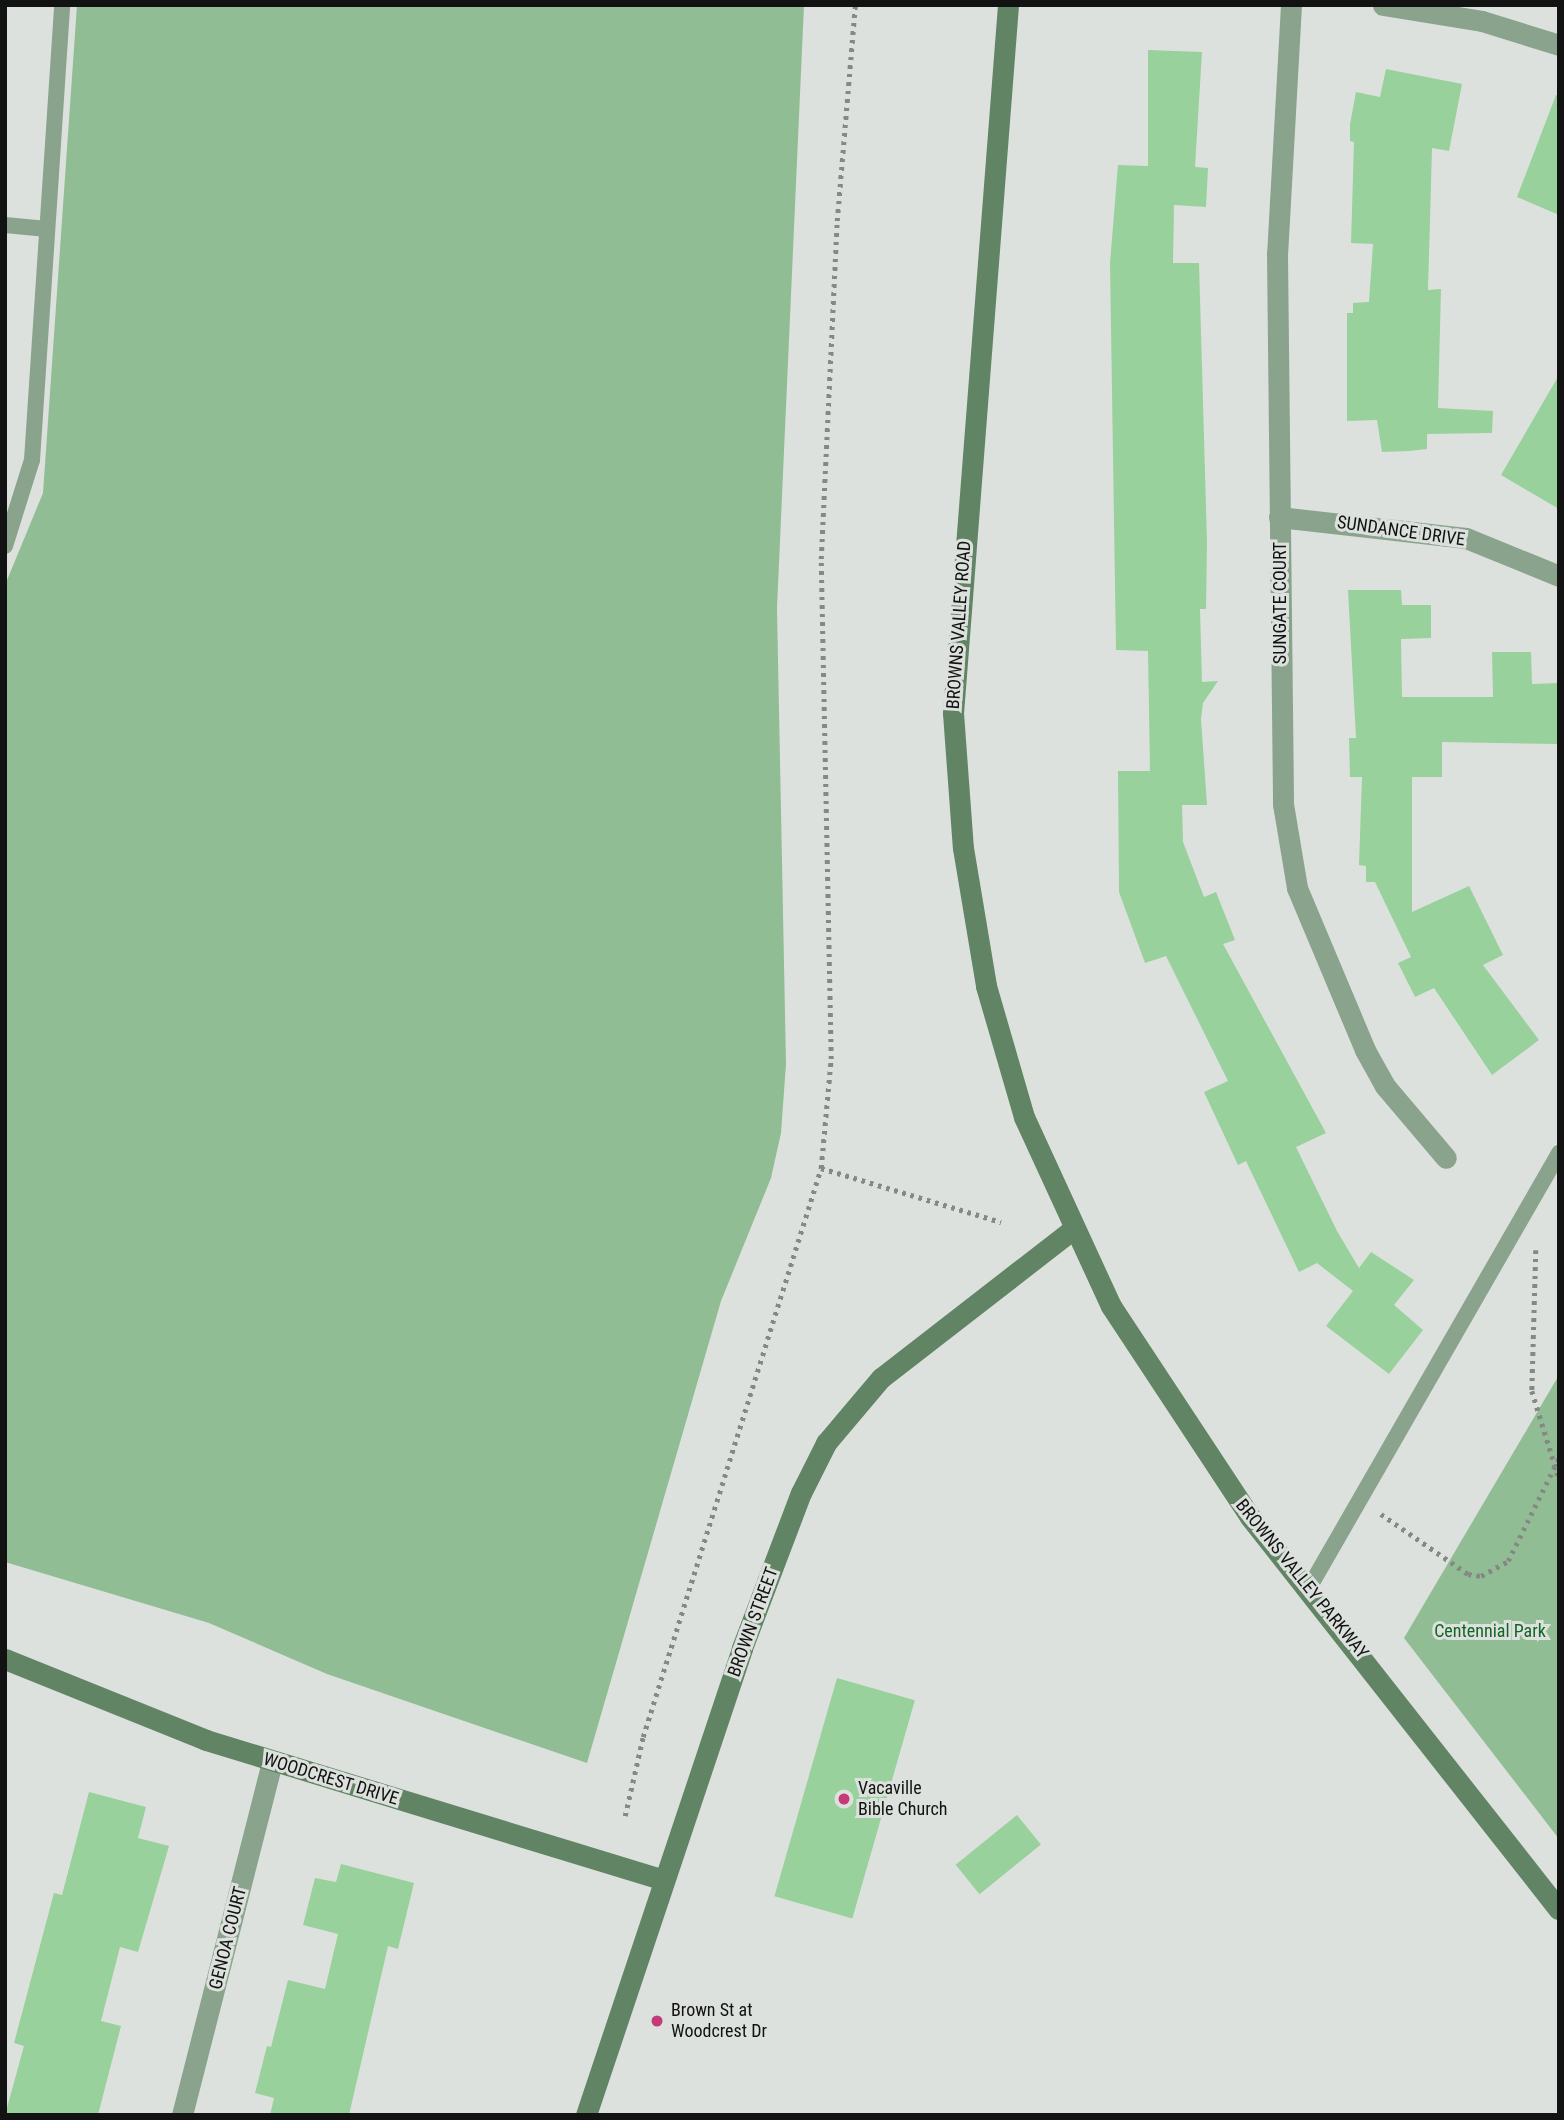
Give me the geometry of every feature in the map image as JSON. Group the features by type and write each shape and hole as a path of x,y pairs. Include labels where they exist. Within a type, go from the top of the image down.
{"street":[{"name":"BROWNS VALLEY ROAD","path":"1008,5 953,713 963,848 986,986 1024,1117 1072,1230"},
{"name":"SUNGATE COURT","path":"1291,5 1277,254 1283,804 1297,888 1365,1050 1385,1086 1446,1158"},
{"path":"1383,5 1482,21 1559,45"},
{"name":"SUNDANCE DRIVE","path":"1279,517 1466,538 1559,576"},
{"name":"BROWNS VALLEY PARKWAY","path":"1072,1230 1111,1306 1250,1517 1309,1588 1559,1909"},
{"name":"BROWN STREET","path":"586,2115 742,1648 801,1493 827,1443 881,1378 1072,1230"},
{"name":"WOODCREST DRIVE","path":"5,1659 272,1761 664,1880"},
{"name":"GENOA COURT","path":"182,2115 272,1761"}],"lane":[{"path":"5,546 32,460 62,5"},
{"path":"5,225 47,229"},
{"path":"1309,1588 1559,1153"}],"path":[{"path":"625,1816 643,1737 821,1168 831,1059 821,559 837,221 855,5"},
{"path":"821,1168 1001,1222"},
{"path":"1538,1238 1530,1330 1532,1391 1559,1479"},
{"path":"1358,1503 1468,1574 1481,1576 1508,1561 1559,1458"}],"green space":[{"path":"77,5 804,5 777,608 786,1064 781,1133 771,1178 721,1301 587,1763 327,1674 209,1623 5,1562 5,585 43,493"},
{"name":"Centennial Park","path":"1559,1375 1559,1839 1404,1638"}],"building":[{"path":"1148,50 1202,52 1195,167 1208,168 1206,207 1174,205 1173,263 1199,263 1207,542 1206,609 1200,609 1202,682 1218,681 1203,703 1201,719 1207,805 1182,805 1183,842 1204,897 1216,892 1235,940 1223,944 1326,1133 1296,1147 1337,1231 1359,1268 1371,1252 1414,1280 1394,1305 1423,1330 1389,1374 1326,1326 1353,1291 1317,1263 1299,1272 1246,1161 1238,1165 1204,1092 1228,1081 1166,956 1145,963 1119,892 1118,771 1150,771 1148,651 1116,650 1110,263 1118,165 1148,166"},
{"path":"1386,69 1462,84 1449,151 1432,148 1428,290 1441,289 1438,408 1493,411 1492,433 1427,434 1427,449 1382,452 1377,420 1347,421 1347,313 1353,313 1353,303 1369,302 1373,244 1351,243 1354,142 1350,141 1350,124 1356,92 1380,97"},
{"path":"1556,95 1559,95 1559,215 1517,197"},
{"path":"1559,375 1559,509 1501,475"},
{"path":"1348,590 1401,590 1402,605 1431,605 1431,638 1401,639 1402,697 1493,697 1492,652 1531,652 1532,684 1559,683 1559,744 1442,742 1442,777 1412,777 1412,912 1469,886 1503,955 1483,965 1539,1040 1492,1075 1434,988 1415,997 1398,963 1411,957 1375,882 1366,882 1366,866 1359,865 1362,777 1350,777 1349,738 1356,738"},
{"name":"Vacaville Bible Church","path":"837,1678 915,1700 852,1919 774,1896"},
{"path":"89,1792 146,1807 138,1838 169,1846 138,1952 120,1947 101,2021 121,2026 98,2115 5,2115 24,2046 14,2043 54,1893 62,1895"},
{"path":"1017,1815 1041,1845 980,1894 956,1865"},
{"path":"341,1864 414,1883 398,1949 388,1946 349,2115 270,2115 274,2098 255,2093 267,2046 271,2047 288,1980 325,1989 338,1934 303,1925 315,1878 336,1882"}],"place":[{"name":"Vacaville Bible Church","path":"844,1799"},
{"name":"Brown St at Woodcrest Dr","path":"657,2021"}]}
